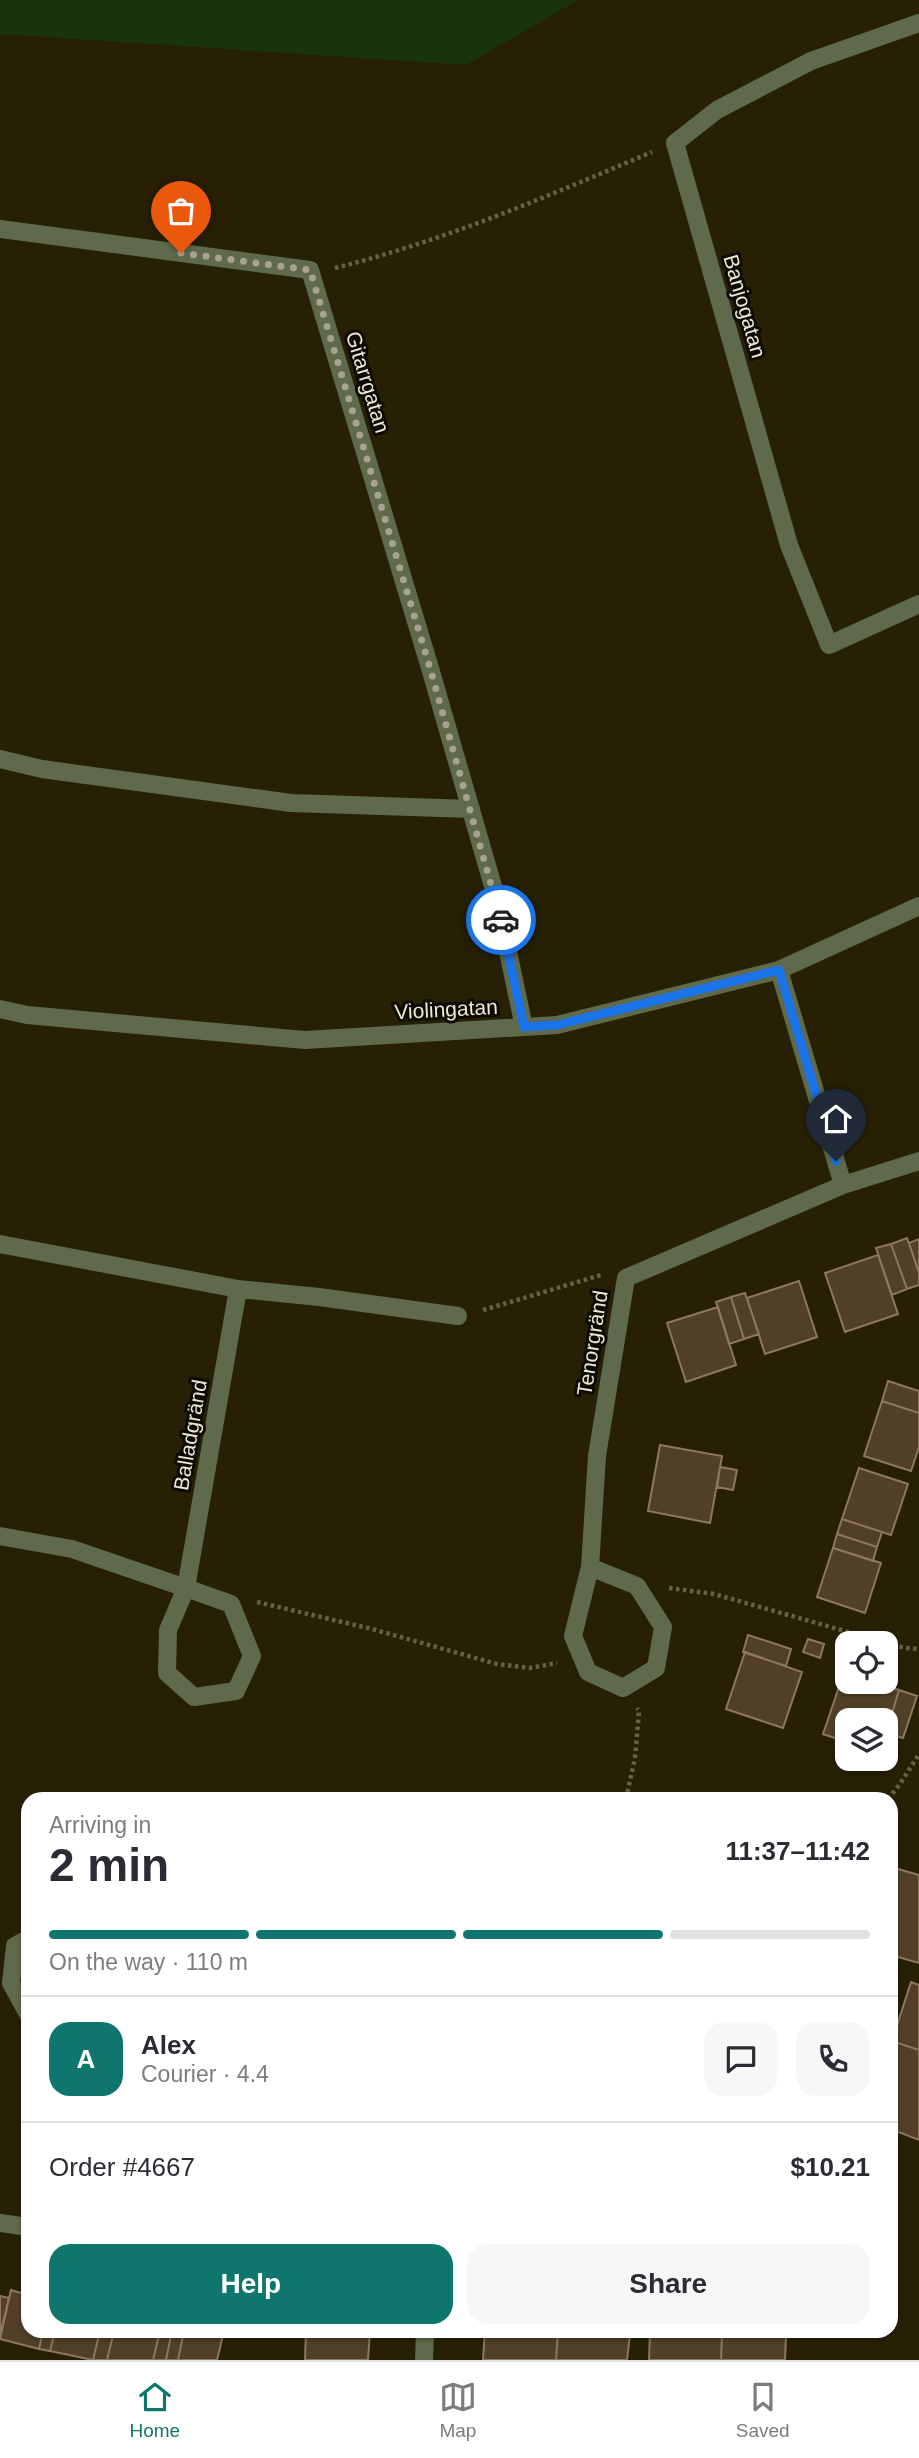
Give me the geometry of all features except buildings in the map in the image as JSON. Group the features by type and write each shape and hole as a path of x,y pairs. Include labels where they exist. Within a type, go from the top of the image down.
{"street":[{"path":"675,143 718,110 811,61 919,23"},
{"name":"Banjogatan","path":"675,143 789,545 829,645 919,604"},
{"path":"0,229 310,270"},
{"name":"Gitarrgatan","path":"310,270 497,900 524,1027"},
{"path":"0,760 42,769 291,803 471,809"},
{"name":"Violingatan","path":"0,1009 27,1015 305,1040 557,1025 779,970 919,906"},
{"path":"779,970 843,1185"},
{"name":"Tenorgränd","path":"581,1656 573,1636 590,1567 597,1456 626,1278 843,1185 919,1161"},
{"path":"0,1244 238,1289 458,1316"},
{"name":"Balladgränd","path":"231,1604 251,1656 236,1691 194,1698 167,1673 168,1630 186,1588 238,1289"},
{"path":"0,1536 72,1549 231,1604"},
{"path":"581,1656 587,1672 623,1688 656,1668 663,1627 637,1586 590,1567"},
{"path":"21,1943 15,1946 11,1983 21,2001"},
{"path":"0,2223 21,2226"},
{"path":"424,2360 425,2338"}],"path":[{"path":"310,270 369,260 503,215 675,143"},
{"path":"458,1316 598,1274 626,1278"},
{"path":"637,1586 689,1589 714,1594 905,1648 919,1649"},
{"path":"231,1604 262,1601 514,1667 544,1666 581,1656"},
{"path":"623,1688 639,1711 635,1758 628,1792"},
{"path":"893,1792 919,1754"}],"green space":[{"path":"0,0 578,0 466,65 0,34"}],"way so far":[{"path":"181,253 310,270 430,668 501,920"}],"route":[{"path":"501,920 524,1027 557,1025 779,970 836,1161"}]}
